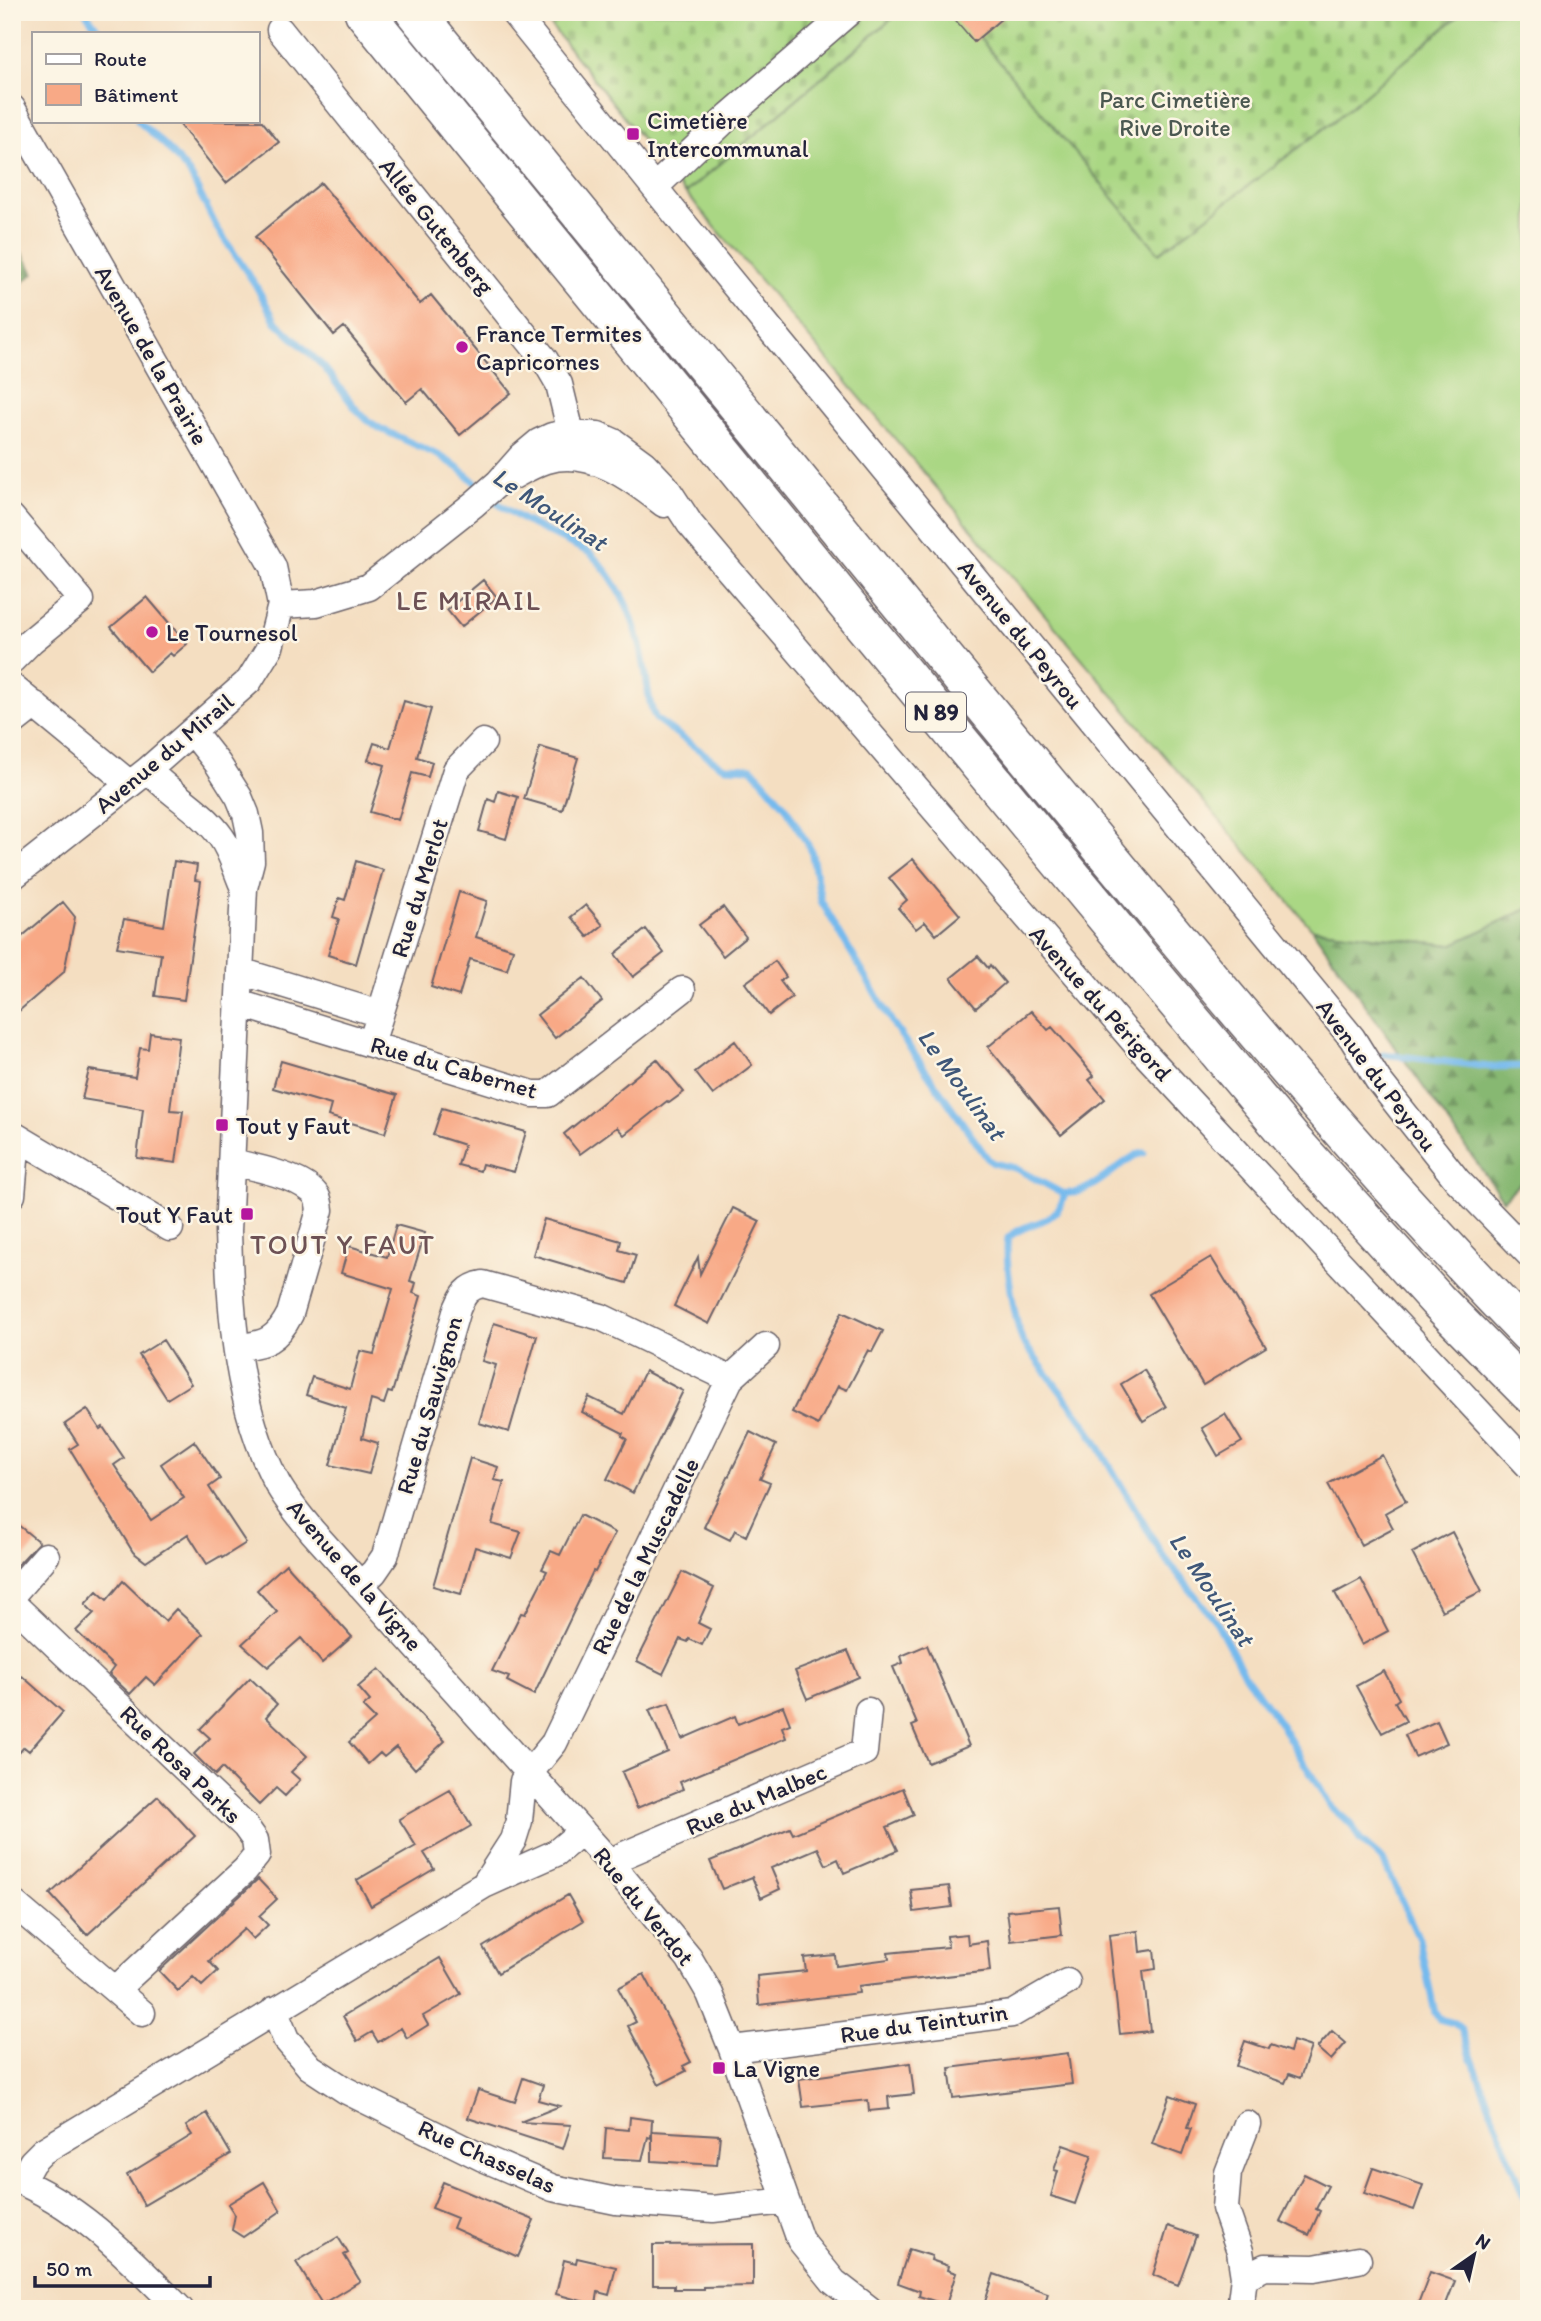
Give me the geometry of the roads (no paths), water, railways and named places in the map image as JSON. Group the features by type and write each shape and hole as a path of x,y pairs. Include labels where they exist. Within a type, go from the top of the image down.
{"highway":[{"name":"N 89","path":"364,12 1157,979 1294,1142 1437,1300 1529,1393"},
{"name":"N 89","path":"415,12 1168,929 1439,1242 1529,1334"}],"street":[{"name":"Avenue du Peyrou","path":"513,12 1352,1038 1378,1080 1457,1180 1529,1254"},
{"path":"655,187 730,115 849,12"},
{"name":"Allée Gutenberg","path":"280,30 545,360 559,383 572,433"},
{"name":"Avenue de la Prairie","path":"12,108 272,566 281,605"},
{"path":"572,433 578,449 594,462"},
{"path":"530,467 549,453 566,446 572,433"},
{"name":"Avenue du Périgord","path":"281,605 316,603 369,587 498,483 521,457 539,442 552,436 572,433 598,435 628,450 665,486 690,524 1129,1036 1529,1466"},
{"name":"Avenue du Périgord","path":"498,483 549,460 566,458 594,462 632,479 690,524"},
{"path":"12,518 81,600 12,660"},
{"name":"Avenue du Mirail","path":"12,877 139,777 249,681 270,648 281,605"},
{"name":"Avenue de la Vigne","path":"12,687 139,777 161,784 211,825 231,854 244,887"},
{"path":"12,723 35,705"},
{"name":"Avenue de la Vigne","path":"193,732 229,779 246,814 251,861 244,887 231,1162 229,1267 237,1347 255,1427 277,1483 312,1531 529,1772"},
{"name":"Rue du Merlot","path":"371,1044 456,770 483,742"},
{"name":"Rue du Cabernet","path":"240,971 380,1014"},
{"name":"Rue du Cabernet","path":"238,1003 533,1094 548,1094 682,990"},
{"path":"12,1195 14,1135 170,1228"},
{"path":"231,1162 301,1183 314,1191 320,1210 285,1324 268,1342 237,1347"},
{"name":"Rue du Sauvignon","path":"360,1585 374,1572 385,1556 457,1309 471,1287 482,1284 601,1317 730,1379"},
{"name":"Rue de la Muscadelle","path":"529,1772 554,1743 730,1379 766,1346"},
{"path":"12,1595 46,1556"},
{"name":"Rue Rosa Parks","path":"12,1603 245,1826 255,1840 257,1856 245,1870 115,1990"},
{"name":"Rue du Malbec","path":"612,1866 622,1856 864,1752 868,1711"},
{"path":"484,1885 513,1840 519,1821 523,1781 529,1772"},
{"name":"Rue du Verdot","path":"529,1772 689,1958 709,1994 732,2049 800,2240 834,2282 869,2309"},
{"path":"180,2309 102,2234 66,2207 17,2180 32,2162 43,2151 274,2010 484,1885 556,1853 582,1831"},
{"path":"12,1902 142,2013"},
{"name":"Rue du Teinturin","path":"732,2049 1012,2014 1068,1982"},
{"name":"Rue Chasselas","path":"274,2010 286,2039 310,2067 345,2090 483,2158 553,2188 616,2201 713,2208 786,2201"},
{"path":"1240,2309 1244,2277 1240,2251 1226,2208 1227,2173 1247,2124"},
{"path":"1244,2277 1265,2267 1314,2268 1358,2260"}],"waterway":[{"name":"Le Moulinat","path":"85,12 100,32"},
{"name":"Le Moulinat","path":"139,122 166,146 190,174 217,228 255,284 276,322 323,366 367,420 440,456 459,468 500,505 523,520 590,553 602,565 620,592 633,622 656,719 720,765 752,768 785,806 811,850 821,901 895,1027 988,1159 993,1163 1015,1168 1062,1193 1072,1193 1091,1186 1136,1155 1144,1153"},
{"path":"1383,1054 1489,1067 1529,1066"},
{"name":"Le Moulinat","path":"1062,1193 1064,1197 1054,1214 1008,1238 1011,1290 1023,1342 1086,1425 1161,1553 1217,1623 1244,1674 1281,1725 1331,1807 1352,1825 1360,1840 1383,1860 1419,1939 1435,2013 1439,2019 1454,2023 1461,2029 1529,2211"}],"place":[{"name":"Cimetière Intercommunal","path":"633,134"},
{"name":"France Termites Capricornes","path":"462,347"},
{"name":"Le Tournesol","path":"152,632"},
{"name":"Tout y Faut","path":"222,1125"},
{"name":"Tout Y Faut","path":"247,1214"},
{"name":"La Vigne","path":"719,2068"}],"district":[{"name":"LE MIRAIL","path":"469,600"},
{"name":"TOUT Y FAUT","path":"343,1244"}],"park label":[{"name":"Parc Cimetière Rive Droite","path":"1175,113"}]}
